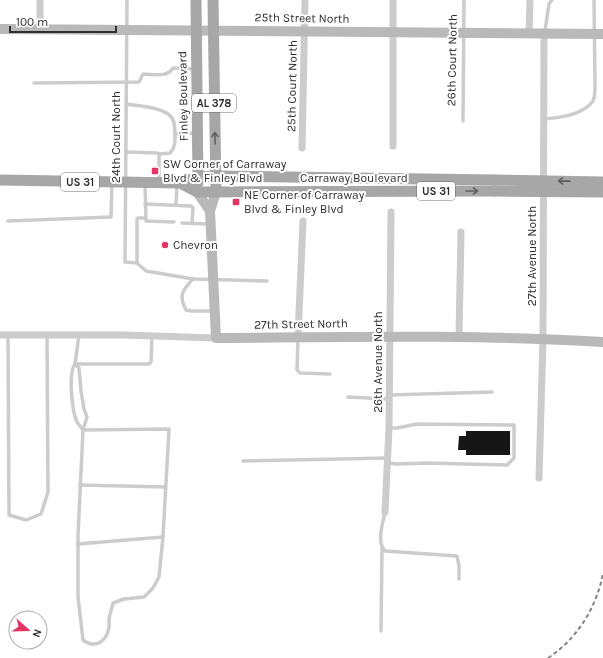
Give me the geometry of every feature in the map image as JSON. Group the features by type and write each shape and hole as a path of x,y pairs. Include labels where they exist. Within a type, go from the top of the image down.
{"main road":[{"name":"Finley Boulevard","path":"196,0 197,192"},
{"name":"AL 378","path":"213,0 212,30 216,192"},
{"name":"Carraway Boulevard","path":"0,180 179,183 198,177 215,176 494,186 603,192"},
{"name":"Carraway Boulevard","path":"179,183 197,192 216,192 603,182"}],"street":[{"path":"40,0 40,30"},
{"name":"25th Court North","path":"302,148 305,0"},
{"path":"393,146 394,0"},
{"path":"529,34 530,0"},
{"name":"25th Street North","path":"0,29 599,34"},
{"name":"27th Avenue North","path":"539,478 543,339 544,34"},
{"path":"197,192 210,211"},
{"path":"216,192 210,211 216,338"},
{"name":"26th Avenue North","path":"385,512 389,428 391,212"},
{"path":"298,337 303,221"},
{"path":"459,337 461,232"},
{"name":"27th Street North","path":"0,335 216,338 389,336 543,339 603,342"}],"lane":[{"name":"24th Court North","path":"127,0 125,262 137,262"},
{"name":"26th Court North","path":"462,121 464,0"},
{"path":"544,34 549,4 552,0"},
{"path":"544,119 556,118 586,108 594,100 599,34 594,0"},
{"path":"34,83 139,82 143,74 166,75 173,68 196,69"},
{"path":"126,104 157,109 167,113 173,120 175,134 174,149 170,153 158,154 154,152 126,152"},
{"path":"175,134 197,133"},
{"path":"158,154 159,183"},
{"path":"8,221 111,217 112,182"},
{"path":"145,183 146,221 174,222"},
{"path":"176,204 179,183"},
{"path":"145,204 176,204 191,206 193,208 192,223"},
{"path":"145,218 138,218 137,220 137,262 146,271 193,279 266,281"},
{"path":"182,223 211,224"},
{"path":"193,279 183,290 182,303 186,310 215,311"},
{"path":"8,335 9,515 26,520 41,514 48,492 47,335"},
{"path":"79,335 72,376 72,402 77,422 83,430"},
{"path":"75,364 149,364 151,362 152,336"},
{"path":"298,337 297,370 300,373 330,374"},
{"path":"75,364 79,368 84,409 87,417 83,430 80,485 78,597 83,640 89,644 95,645 102,641 105,637 113,603 124,599 144,597 153,588 159,577 163,537 169,429 83,430"},
{"path":"348,397 389,397 492,392"},
{"path":"243,461 388,460 397,464 427,462 507,464 514,458 514,425 417,424 389,428"},
{"path":"80,485 165,487"},
{"path":"381,631 382,548 380,540 385,512"},
{"path":"78,544 163,537"},
{"path":"382,548 385,551 391,552 457,556 459,579"}],"building":[{"path":"466,431 510,431 510,455 466,455 466,450 458,450 459,436 466,436"}],"railway":[{"path":"548,658 577,632 591,610 603,573"}],"place":[{"name":"SW Corner of Carraway Blvd & Finley Blvd","path":"155,171"},
{"name":"NE Corner of Carraway Blvd & Finley Blvd","path":"236,202"},
{"name":"Chevron","path":"165,245"}]}
